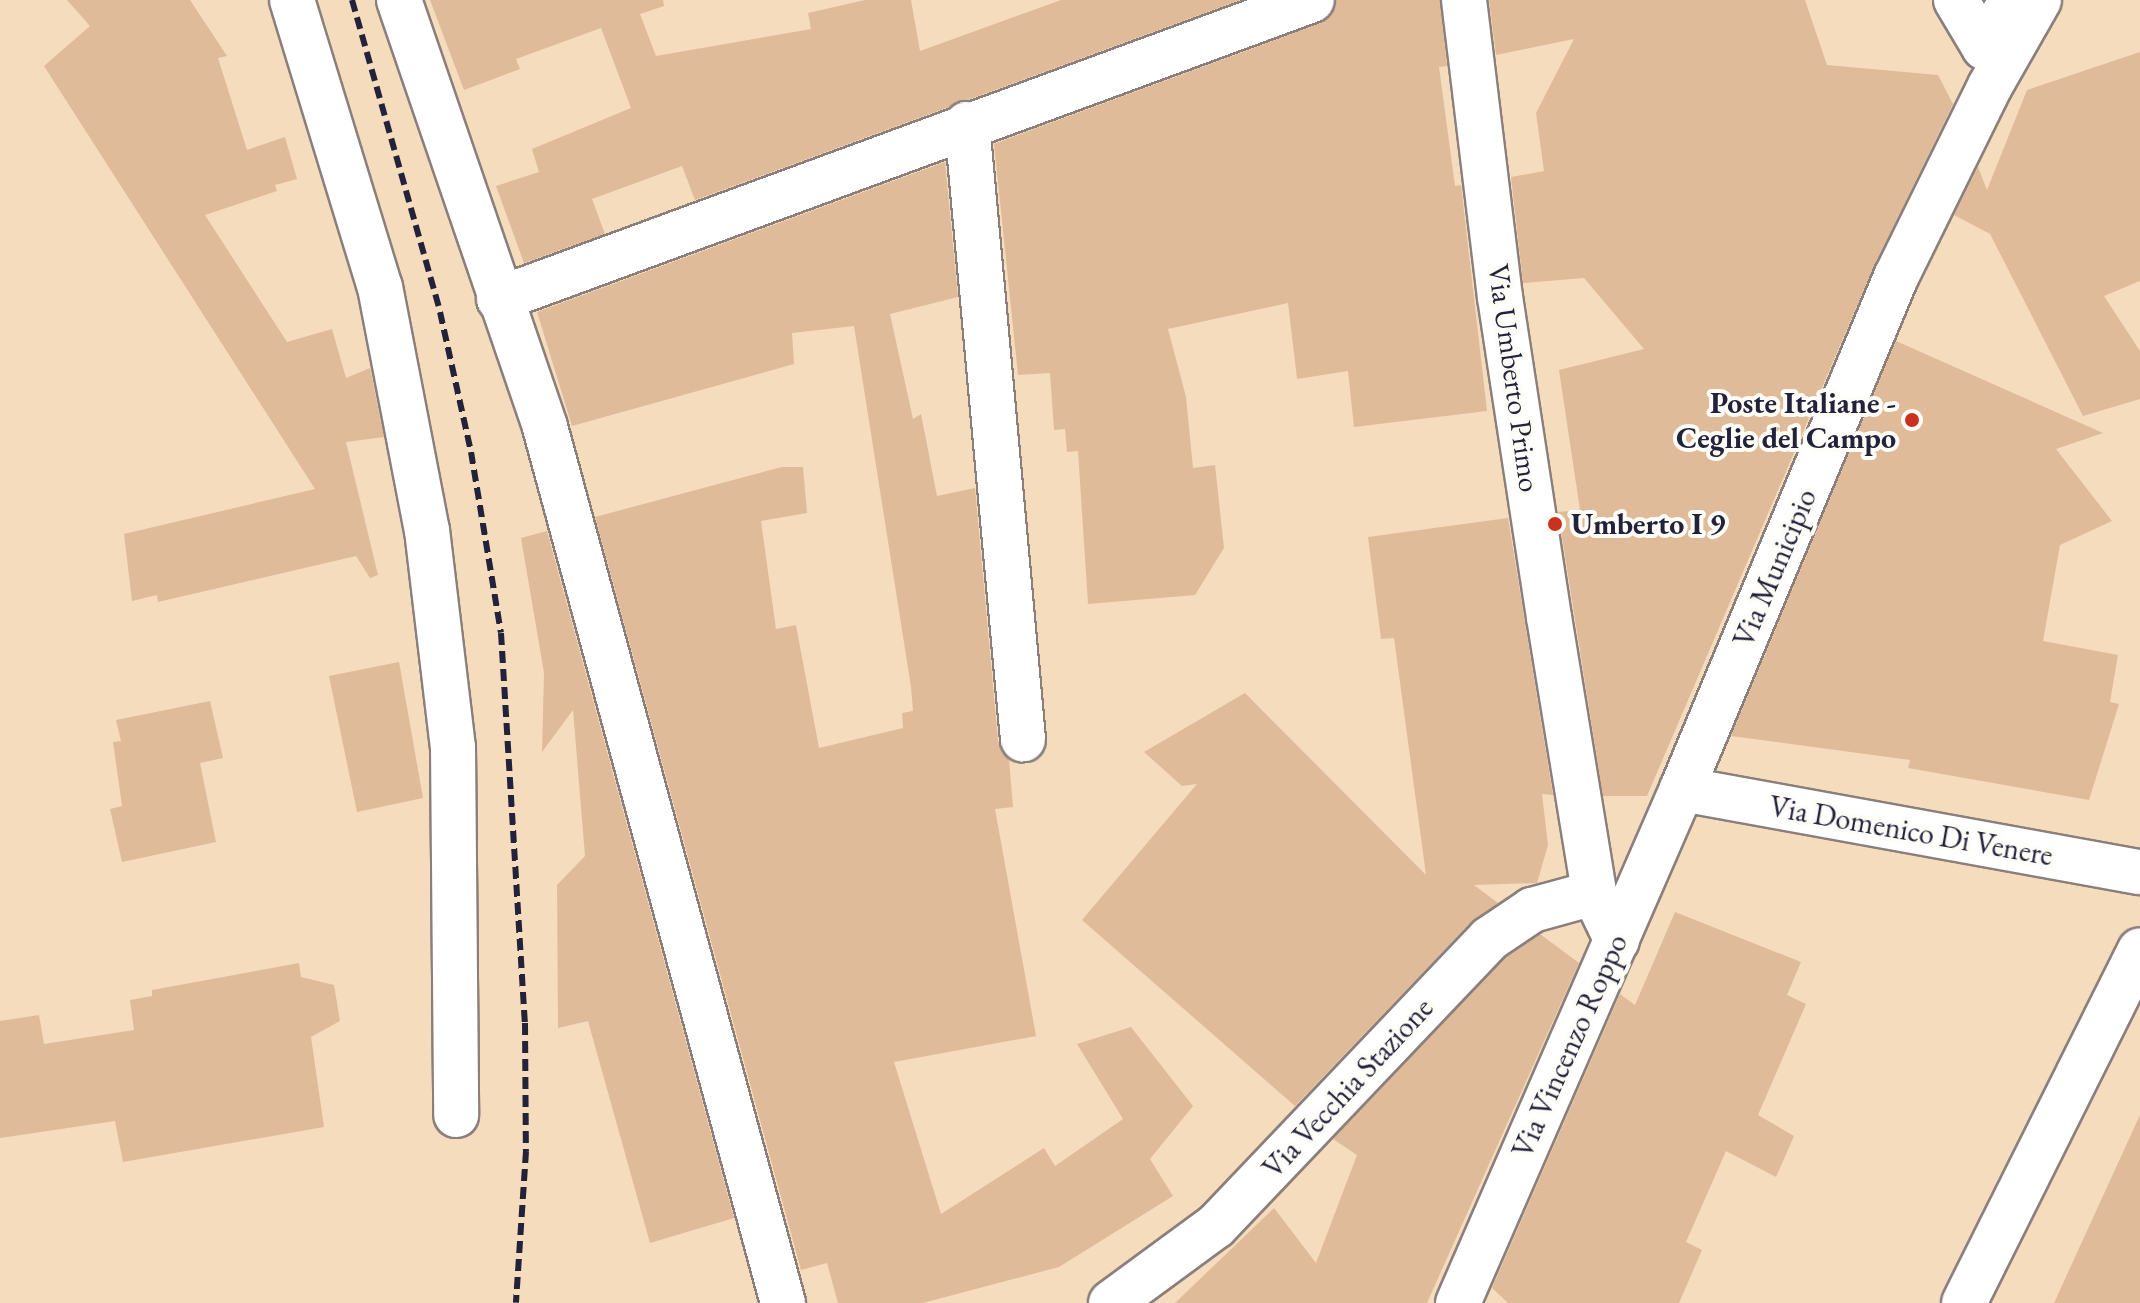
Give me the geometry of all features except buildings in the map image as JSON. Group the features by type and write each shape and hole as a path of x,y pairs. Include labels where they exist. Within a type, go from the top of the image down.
{"street":[{"path":"292,0 380,287 427,530 453,747 456,1115"},
{"path":"399,0 545,427 783,1303"},
{"path":"499,299 967,124 1312,0"},
{"name":"Via Umberto Primo","path":"1464,0 1500,297 1594,893 1617,941"},
{"path":"1938,0 1990,86"},
{"path":"1956,0 1984,47 2012,0"},
{"name":"Via Municipio","path":"1682,789 1896,277 1990,86 2039,0"},
{"path":"967,124 1023,739"},
{"name":"Via Domenico Di Venere","path":"1682,789 2140,872"},
{"name":"Via Vincenzo Roppo","path":"1468,1298 1682,789"},
{"name":"Via Vecchia Stazione","path":"1111,1303 1216,1226 1489,939 1532,910 1594,893"},
{"path":"1964,1303 2140,950"}],"railway":[{"path":"352,0 440,312 471,452 501,633 525,1023 526,1151 516,1303"}],"place":[{"name":"Poste Italiane - Ceglie del Campo","path":"1912,420"},
{"name":"Umberto I 9","path":"1555,524"}]}
